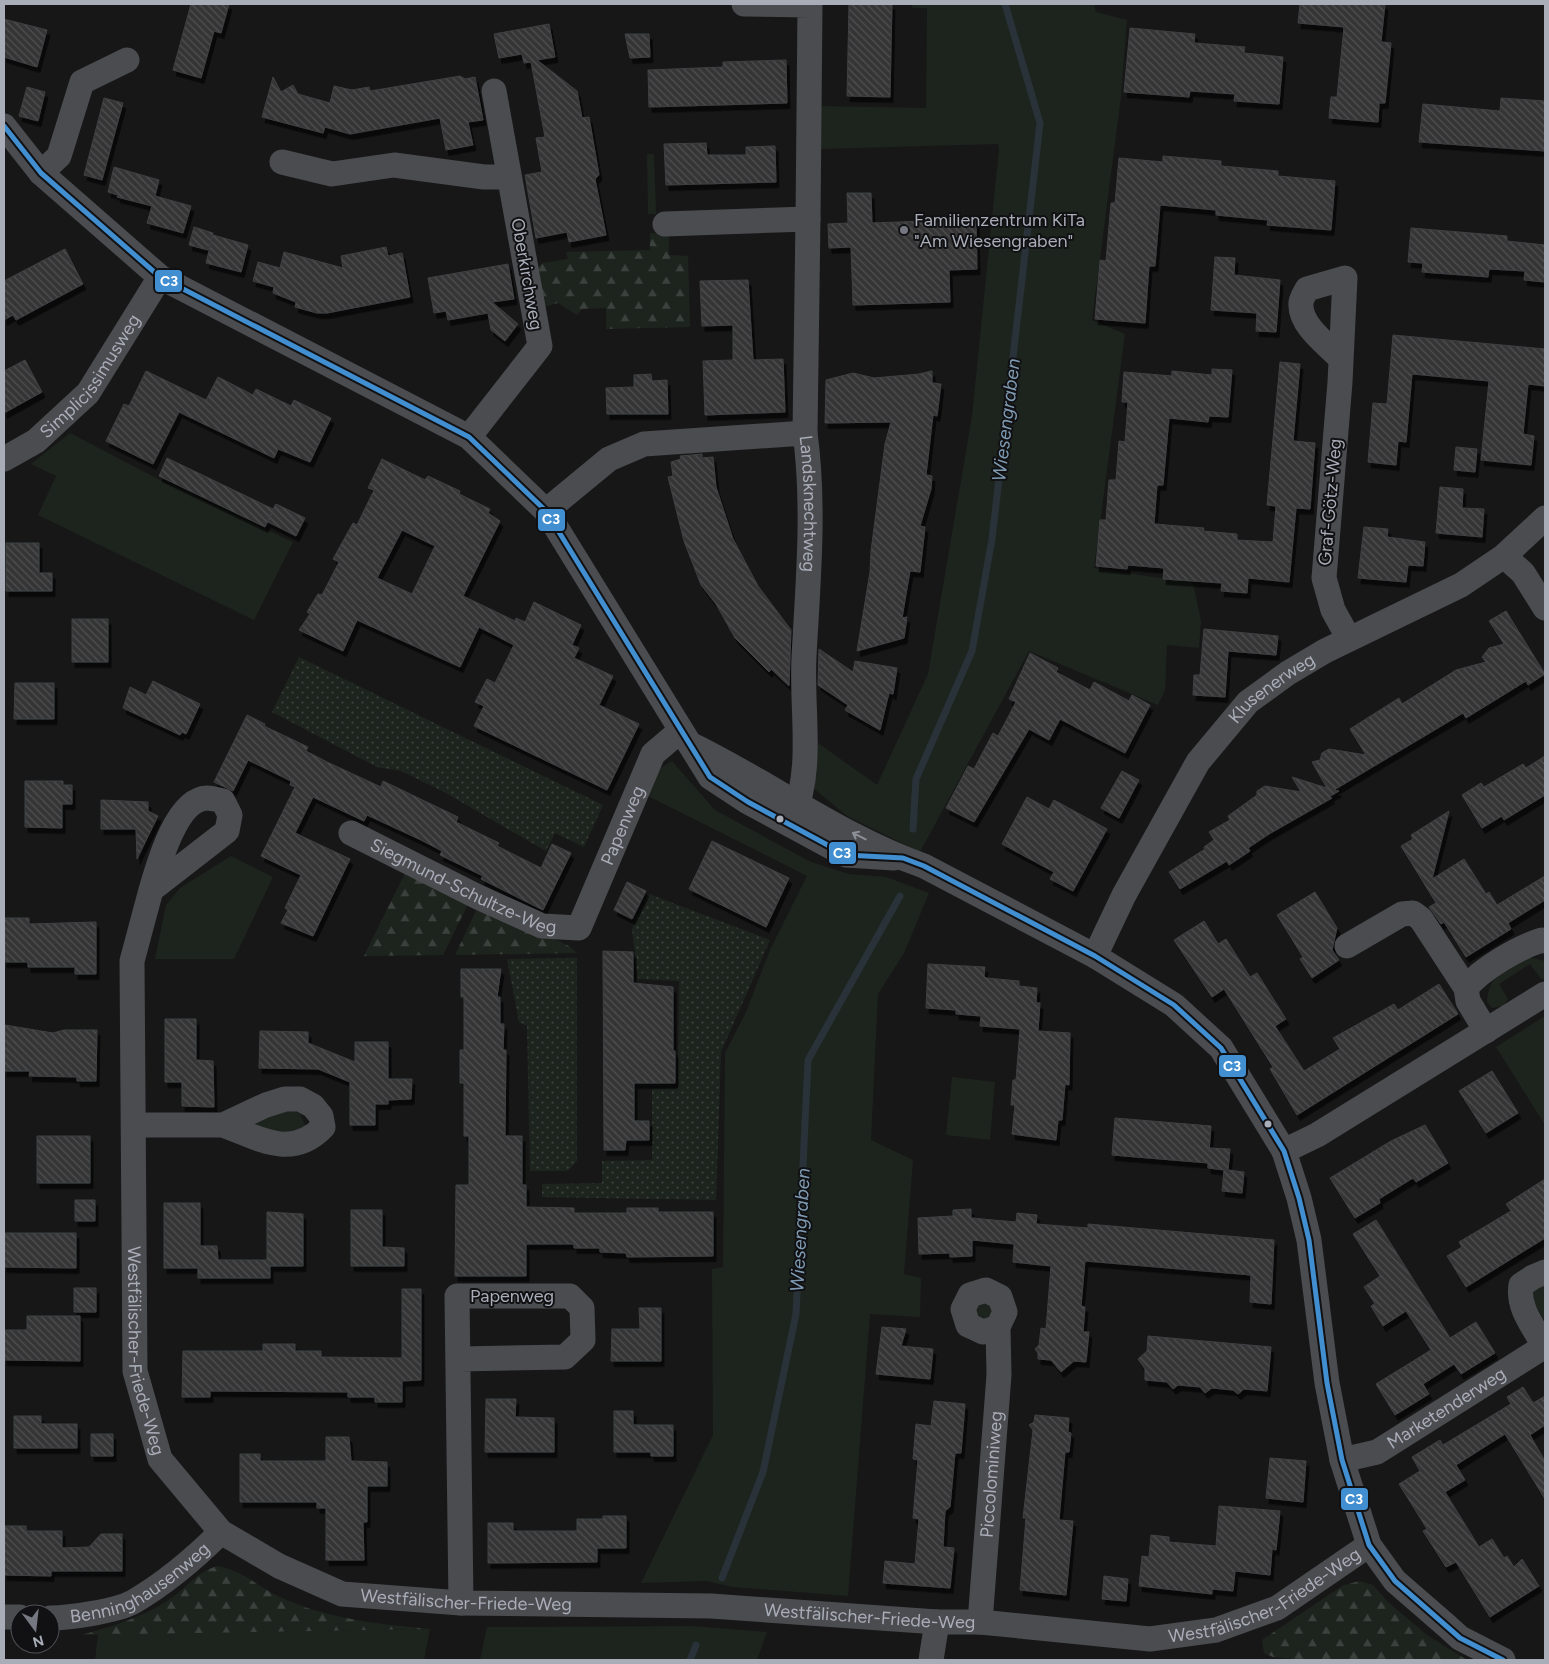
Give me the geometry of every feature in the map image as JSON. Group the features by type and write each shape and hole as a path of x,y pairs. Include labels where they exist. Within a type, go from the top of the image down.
{"street":[{"path":"740,4 810,5 805,433"},
{"path":"41,173 59,156 82,82 126,60"},
{"name":"Oberkirchweg","path":"469,437 540,346 494,91"},
{"path":"4,126 41,173 160,277 469,437 546,511 710,777 748,802 794,814 846,856 903,858 924,866 1095,956 1174,1005 1221,1048 1284,1151 1299,1198 1309,1240 1327,1383 1342,1460 1369,1545 1395,1582 1440,1621 1460,1638 1503,1660"},
{"path":"282,162 332,174 394,165 484,178 509,177"},
{"path":"665,224 808,220"},
{"name":"Simplicissimusweg","path":"4,458 36,441 88,393 160,277"},
{"name":"Graf-Götz-Weg","path":"1341,359 1324,578 1333,610 1349,639"},
{"name":"Landsknechtweg","path":"546,511 609,459 644,444 805,433 809,466 804,657 804,772 794,814"},
{"name":"Klusenerweg","path":"1095,956 1124,895 1198,762 1248,702 1288,673 1349,639 1461,584 1504,556 1545,518"},
{"path":"1504,556 1523,573 1545,608"},
{"name":"Papenweg","path":"579,928 653,754 685,738"},
{"name":"Siegmund-Schultze-Weg","path":"351,833 478,897 542,926 579,928"},
{"name":"Westfälischer-Friede-Weg","path":"151,890 132,961 135,1371 160,1459 221,1532 279,1566 342,1594 461,1603 711,1606 936,1622 980,1622 1150,1639 1216,1630 1277,1608 1369,1545"},
{"path":"1347,946 1402,914 1413,913 1421,919 1466,988 1468,1001 1486,1031"},
{"path":"1466,988 1475,977 1530,943 1545,941"},
{"path":"1284,1151 1317,1135 1545,994"},
{"path":"134,1125 223,1124"},
{"name":"Marketenderweg","path":"1342,1460 1377,1452 1545,1346 1523,1308 1519,1296 1521,1285 1533,1276 1545,1272"},
{"name":"Papenweg","path":"458,1358 565,1357 583,1340 582,1308 570,1296 457,1296 461,1603"},
{"name":"Piccolominiweg","path":"980,1622 999,1375 998,1327"},
{"name":"Benninghausenweg","path":"60,1618 73,1618 132,1602 198,1554 221,1532"},
{"path":"930,1660 936,1622"}],"green space":[{"path":"911,4 1094,4 1096,12 1127,20 1121,97 1092,320 1125,334 1094,568 1193,583 1201,621 1199,648 1167,645 1165,690 1158,705 1029,651 920,852 847,816 813,788 814,740 877,785 928,674 972,416 998,144 819,149 819,106 926,108 927,8 913,8"},
{"path":"647,154 654,154 656,214 648,214"},
{"path":"650,233 669,234 669,255 688,256 690,327 606,329 606,308 582,309 577,315 558,303 547,306 539,304 537,268 542,263 568,259 566,252 650,250"},
{"path":"70,433 158,479 293,542 254,620 38,515 56,476 31,464"},
{"path":"299,657 603,805 584,847 555,833 546,851 444,792 401,771 377,767 272,712"},
{"path":"672,761 715,810 811,862 849,874 886,877 929,893 904,953 878,994 871,1140 913,1160 904,1274 921,1278 920,1317 870,1314 848,1596 732,1587 707,1581 641,1583 713,1435 712,1269 723,1267 725,1053 746,1012 770,950 807,876 646,795 658,770"},
{"path":"231,856 273,877 234,959 155,959 166,905 180,888"},
{"path":"407,869 467,899 467,906 443,955 364,956"},
{"path":"649,894 770,940 721,1052 716,1200 542,1197 542,1184 602,1183 602,1161 652,1160 652,1089 678,1088 679,981 638,979 632,929"},
{"path":"482,907 489,908 569,946 577,953 455,955 476,911"},
{"path":"1528,957 1545,961 1545,979 1541,979 1530,964 1499,984 1508,999 1503,1006 1492,1008 1487,1002 1488,992 1495,979 1505,970"},
{"path":"577,958 577,1161 568,1171 530,1171 527,1026 519,1022 507,959"},
{"path":"1545,1016 1545,1125 1496,1047"},
{"path":"952,1077 995,1082 990,1140 946,1135"},
{"path":"293,1110 300,1114 305,1125 292,1133 279,1133 251,1124 274,1113"},
{"path":"1545,1282 1545,1322 1531,1298 1531,1290"},
{"path":"983,1298 997,1311 980,1323 974,1305"},
{"path":"217,1566 235,1571 278,1596 315,1610 352,1619 430,1629 81,1635 116,1625 159,1606 197,1576"},
{"path":"1359,1581 1373,1585 1388,1602 1427,1635 1467,1660 1303,1660 1273,1657 1264,1653 1262,1640 1342,1586"},
{"path":"691,1626 767,1632 757,1660 480,1660 487,1627"},
{"path":"430,1629 424,1660 95,1660 98,1634"}],"building":[{"path":"191,4 229,4 221,33 214,31 201,78 173,70"},
{"path":"849,4 892,4 890,97 847,96"},
{"path":"1300,4 1385,4 1381,42 1391,43 1385,103 1379,103 1378,122 1329,118 1331,97 1337,97 1344,27 1298,23"},
{"path":"4,19 47,30 37,67 4,57"},
{"path":"549,24 555,57 537,60 577,91 582,118 589,117 599,175 595,179 606,235 569,242 567,232 536,238 525,175 542,172 536,138 545,137 531,62 524,63 522,54 499,58 494,34"},
{"path":"1130,28 1195,34 1194,43 1245,47 1244,53 1283,57 1279,104 1234,101 1235,94 1190,91 1189,97 1124,92"},
{"path":"625,34 649,34 650,57 630,58"},
{"path":"786,60 787,103 649,107 648,70 723,67 723,62"},
{"path":"460,76 465,79 475,77 483,120 468,122 473,145 446,150 440,118 350,134 325,127 323,133 262,117 273,77 281,92 293,85 298,94 330,103 334,86 352,90 369,87 370,91"},
{"path":"27,87 45,92 38,121 19,116"},
{"path":"104,98 123,103 102,180 84,175"},
{"path":"1501,98 1545,101 1545,151 1419,142 1423,104 1500,111"},
{"path":"706,143 707,155 746,155 746,147 775,146 776,182 666,185 664,144"},
{"path":"1163,156 1221,161 1221,166 1278,171 1278,176 1335,181 1331,230 1267,225 1268,220 1216,215 1216,210 1160,205 1155,266 1149,266 1145,323 1095,319 1100,260 1106,261 1111,203 1115,203 1119,158 1163,162"},
{"path":"114,167 159,180 155,196 191,206 183,233 147,223 152,206 117,197 118,195 108,192"},
{"path":"847,193 871,193 872,223 976,219 977,269 949,270 950,302 853,305 851,247 829,248 828,224 848,223"},
{"path":"194,227 213,233 208,250 189,245"},
{"path":"1411,228 1507,236 1507,241 1545,245 1545,282 1524,280 1525,271 1489,269 1488,277 1422,272 1423,263 1408,262"},
{"path":"213,235 248,245 241,272 206,263"},
{"path":"386,247 388,256 402,253 410,297 327,313 317,313 295,307 296,302 273,293 274,287 253,281 258,262 280,268 284,252 343,268 341,256"},
{"path":"65,249 83,284 16,320 13,315 4,320 4,281"},
{"path":"1215,257 1235,258 1234,275 1280,280 1276,332 1256,331 1257,313 1211,310"},
{"path":"508,264 514,299 492,302 518,324 505,341 491,330 488,313 448,320 446,311 434,313 428,278"},
{"path":"748,280 753,360 783,359 785,412 705,415 703,361 733,360 733,325 702,326 700,281"},
{"path":"1393,335 1545,349 1545,386 1528,384 1523,434 1534,436 1531,465 1481,460 1489,381 1412,374 1406,442 1398,441 1396,465 1368,462 1373,403 1387,404"},
{"path":"25,360 42,392 4,413 4,371"},
{"path":"1280,362 1300,364 1293,441 1315,443 1310,509 1296,508 1289,582 1248,578 1247,593 1221,591 1222,583 1163,579 1164,568 1128,565 1127,569 1096,566 1100,520 1106,520 1109,480 1116,480 1119,441 1125,442 1128,402 1122,402 1124,372 1172,376 1172,371 1212,375 1212,369 1232,370 1228,417 1209,416 1208,422 1169,418 1163,485 1157,485 1154,524 1204,528 1203,531 1237,534 1237,540 1273,542 1276,506 1267,505"},
{"path":"146,371 206,400 218,377 253,395 256,389 291,406 294,400 331,418 310,462 278,449 274,458 179,412 153,464 106,441 124,404 129,406"},
{"path":"932,371 932,383 941,384 937,416 933,415 926,475 932,476 931,489 920,526 925,527 920,572 910,571 902,618 907,617 904,638 857,651 870,572 885,444 891,422 825,423 826,380 853,373 874,378"},
{"path":"651,374 652,381 667,380 668,414 607,414 606,388 634,387 634,375"},
{"path":"1456,447 1477,449 1475,472 1454,470"},
{"path":"702,454 702,458 713,457 716,487 733,539 758,586 791,630 789,686 771,669 769,672 735,638 716,604 701,585 684,541 668,477 673,476 671,462 681,459 680,456"},
{"path":"167,458 273,509 276,504 305,518 296,536 268,522 273,510 265,527 159,476"},
{"path":"382,459 425,480 428,476 460,491 459,494 490,509 488,513 500,521 463,596 515,621 516,618 525,622 534,602 581,625 572,645 579,648 574,658 613,676 599,705 639,724 607,790 474,726 484,706 475,702 487,679 495,683 514,645 479,627 460,667 357,620 343,651 299,630 310,614 307,612 318,594 322,595 339,562 333,559 353,523 357,525 374,490 368,488","holes":["402,530 435,546 412,594 377,578"]},
{"path":"1440,487 1463,489 1462,508 1484,509 1482,537 1436,533"},
{"path":"1364,527 1388,529 1387,537 1425,542 1423,566 1408,565 1406,582 1358,578"},
{"path":"6,543 39,543 39,573 52,573 52,591 6,591"},
{"path":"1506,611 1545,674 1528,685 1526,681 1466,718 1463,713 1334,790 1339,791 1329,797 1332,798 1269,834 1248,848 1250,851 1229,865 1227,861 1180,889 1169,872 1205,849 1204,847 1214,840 1209,832 1230,820 1228,816 1257,795 1257,791 1265,786 1301,792 1292,777 1327,788 1312,762 1320,760 1322,753 1329,749 1366,755 1350,729 1399,698 1402,704 1456,670 1486,662 1482,657 1489,648 1504,644 1489,621"},
{"path":"72,619 108,619 108,662 72,662"},
{"path":"1204,629 1278,636 1276,655 1228,651 1225,697 1193,695 1194,675 1200,675"},
{"path":"819,649 853,672 855,661 897,668 893,694 889,693 880,730 845,710 848,705 818,685"},
{"path":"1030,653 1058,668 1056,672 1090,690 1094,682 1129,701 1132,695 1150,705 1125,753 1060,719 1049,740 1029,729 974,822 946,808 968,766 974,769 993,733 998,736 1016,702 1009,699"},
{"path":"153,681 200,704 186,734 182,732 180,735 123,708 130,687 146,695"},
{"path":"15,683 54,683 54,719 14,719"},
{"path":"247,715 265,724 264,726 308,747 306,751 327,762 381,787 383,781 458,817 456,822 499,843 497,846 541,868 552,844 571,853 543,910 481,879 483,876 440,855 442,851 421,840 367,815 364,821 313,797 295,833 350,859 313,936 281,923 288,910 285,908 301,875 261,856 295,787 290,785 291,781 248,760 233,791 214,782"},
{"path":"1545,756 1545,795 1504,820 1502,816 1482,828 1462,795 1481,783 1484,787 1523,764 1526,768"},
{"path":"1122,771 1139,780 1119,818 1101,808"},
{"path":"25,781 63,781 63,785 72,785 72,804 62,804 62,828 25,827"},
{"path":"1027,797 1049,809 1054,800 1107,829 1073,891 1050,879 1054,872 1002,844"},
{"path":"101,800 148,802 148,811 158,816 137,859 136,829 101,829"},
{"path":"1449,811 1432,879 1464,859 1486,894 1489,892 1497,905 1545,876 1545,900 1508,923 1511,929 1466,957 1444,922 1441,924 1429,907 1436,903 1401,846 1413,839 1411,835"},
{"path":"712,841 789,878 766,927 689,889"},
{"path":"627,882 646,891 632,919 614,910"},
{"path":"1315,892 1337,928 1332,950 1339,960 1312,978 1300,959 1303,957 1277,915"},
{"path":"4,918 29,918 29,924 96,922 96,974 75,974 75,967 28,967 28,962 4,962"},
{"path":"1204,921 1218,944 1226,939 1250,977 1257,973 1286,1019 1275,1026 1304,1071 1340,1049 1333,1038 1394,1004 1398,1010 1439,984 1458,1014 1297,1115 1270,1069 1273,1067 1224,989 1212,997 1174,940"},
{"path":"603,951 633,952 633,983 673,987 675,1083 634,1083 634,1121 649,1121 649,1140 626,1140 625,1150 604,1150"},
{"path":"928,964 985,967 984,976 986,978 1019,981 1019,986 1037,988 1036,1003 1040,1003 1038,1031 1070,1033 1069,1085 1065,1084 1062,1120 1058,1120 1056,1140 1012,1134 1015,1105 1011,1105 1013,1080 1016,1080 1020,1029 980,1026 981,1016 956,1014 956,1010 926,1008"},
{"path":"461,969 501,969 497,997 500,997 500,1024 504,1024 503,1050 506,1050 505,1136 522,1136 522,1185 526,1185 526,1207 574,1208 574,1213 627,1213 627,1208 658,1208 658,1212 713,1212 713,1256 627,1257 626,1253 600,1252 600,1248 574,1248 574,1244 526,1244 526,1276 455,1276 456,1185 469,1185 469,1136 464,1136 464,1083 460,1083 460,1050 464,1050 464,997 461,997"},
{"path":"165,1019 196,1019 196,1060 213,1061 214,1107 182,1106 182,1082 165,1082"},
{"path":"5,1025 53,1033 64,1030 97,1030 96,1081 77,1081 77,1077 29,1076 30,1071 4,1071"},
{"path":"260,1031 308,1032 308,1043 355,1062 355,1042 388,1042 388,1079 412,1079 411,1099 388,1100 388,1104 375,1104 375,1125 350,1125 350,1082 318,1069 259,1068"},
{"path":"1492,1071 1518,1113 1486,1133 1459,1091"},
{"path":"1115,1118 1211,1126 1209,1148 1230,1149 1228,1170 1244,1172 1242,1193 1222,1191 1224,1170 1208,1168 1208,1163 1112,1155"},
{"path":"1425,1125 1448,1163 1416,1182 1413,1178 1379,1199 1380,1203 1355,1218 1330,1178 1391,1141"},
{"path":"37,1136 90,1136 90,1183 37,1183"},
{"path":"1545,1179 1545,1238 1466,1287 1447,1256 1462,1247 1459,1242 1511,1211 1506,1204"},
{"path":"75,1200 95,1200 95,1221 75,1221"},
{"path":"164,1203 200,1203 200,1246 217,1246 218,1260 267,1260 267,1212 303,1214 303,1266 270,1266 270,1278 198,1278 198,1268 164,1268"},
{"path":"971,1209 971,1218 1016,1222 1017,1213 1037,1215 1036,1224 1088,1228 1088,1224 1274,1240 1271,1304 1250,1302 1251,1275 1085,1261 1081,1306 1085,1307 1083,1332 1089,1332 1086,1362 1074,1361 1061,1372 1051,1360 1038,1359 1038,1353 1035,1349 1039,1345 1041,1328 1046,1329 1051,1266 1013,1262 1014,1244 972,1240 972,1256 950,1257 950,1253 919,1254 918,1218 953,1216 953,1210"},
{"path":"351,1210 382,1210 382,1247 404,1248 404,1266 351,1266"},
{"path":"1376,1220 1450,1338 1476,1322 1495,1353 1461,1374 1454,1364 1423,1384 1429,1394 1395,1415 1376,1384 1431,1350 1406,1311 1383,1326 1371,1306 1375,1304 1364,1287 1380,1276 1353,1234"},
{"path":"4,1233 76,1233 76,1268 4,1267"},
{"path":"74,1288 96,1288 96,1312 74,1312"},
{"path":"402,1289 421,1289 421,1380 402,1381 402,1402 375,1402 375,1397 348,1397 348,1392 210,1391 210,1397 182,1397 183,1351 263,1351 263,1344 295,1344 295,1351 321,1351 321,1357 402,1358"},
{"path":"639,1308 661,1308 661,1361 611,1361 612,1329 640,1329"},
{"path":"27,1316 80,1316 80,1361 4,1360 4,1330 27,1330"},
{"path":"882,1327 906,1329 901,1346 933,1349 930,1379 876,1374"},
{"path":"1148,1336 1271,1347 1267,1391 1244,1389 1238,1394 1233,1390 1212,1388 1205,1393 1200,1387 1178,1385 1173,1389 1167,1382 1145,1380 1145,1369 1138,1359 1147,1351"},
{"path":"1523,1387 1533,1403 1545,1396 1545,1425 1530,1435 1545,1461 1545,1499 1505,1434 1456,1465 1465,1480 1445,1492 1479,1547 1492,1539 1504,1558 1507,1556 1514,1567 1522,1559 1539,1586 1490,1617 1456,1562 1446,1567 1423,1531 1427,1529 1399,1484 1420,1471 1412,1457 1440,1440 1443,1445 1511,1404 1507,1397"},
{"path":"486,1399 516,1399 515,1417 554,1418 554,1452 485,1452"},
{"path":"934,1401 965,1404 961,1453 955,1453 950,1507 945,1511 943,1547 954,1548 950,1588 883,1583 885,1561 915,1564 919,1519 913,1518 918,1460 913,1459 916,1424 931,1426"},
{"path":"614,1411 633,1411 633,1425 673,1425 673,1456 651,1456 651,1452 614,1452"},
{"path":"1035,1415 1069,1418 1068,1432 1071,1433 1069,1452 1065,1452 1059,1520 1073,1521 1066,1595 1020,1590 1026,1518 1023,1518 1033,1430 1029,1425 1034,1422"},
{"path":"14,1416 41,1416 41,1424 77,1424 77,1448 14,1448"},
{"path":"91,1434 113,1434 113,1456 91,1456"},
{"path":"326,1437 349,1437 351,1461 387,1462 387,1486 367,1486 367,1522 363,1522 364,1560 326,1560 326,1508 317,1508 317,1502 240,1502 240,1454 260,1454 260,1461 326,1461"},
{"path":"1270,1458 1306,1461 1303,1502 1266,1498"},
{"path":"1219,1506 1280,1511 1276,1550 1272,1549 1270,1575 1235,1571 1233,1591 1212,1589 1212,1594 1139,1586 1142,1556 1149,1557 1151,1535 1169,1537 1169,1542 1216,1546"},
{"path":"603,1516 626,1516 626,1548 597,1548 597,1562 488,1563 488,1523 513,1523 513,1531 577,1531 577,1519 603,1519"},
{"path":"4,1526 26,1526 26,1531 62,1531 62,1548 89,1547 101,1534 122,1534 122,1571 51,1571 51,1576 4,1575"},
{"path":"1104,1576 1128,1579 1126,1601 1102,1599"}],"waterway":[{"name":"Wiesengraben","path":"913,829 916,779 972,651 992,539 1040,123 1005,4"},
{"name":"Wiesengraben","path":"722,1578 763,1472 796,1314 808,1060 900,896"},
{"name":"Wiesengraben","path":"690,1660 696,1645"}],"transit line":[{"name":"C3","path":"4,126 41,173 160,277 469,437 546,511 710,777 748,802 846,855 903,858 924,866 1095,956 1174,1005 1221,1048 1284,1151 1299,1198 1309,1240 1327,1383 1342,1460 1369,1545 1395,1581 1460,1638 1503,1660"}],"place":[{"name":"Familienzentrum KiTa \"Am Wiesengraben\"","path":"904,230"}]}
